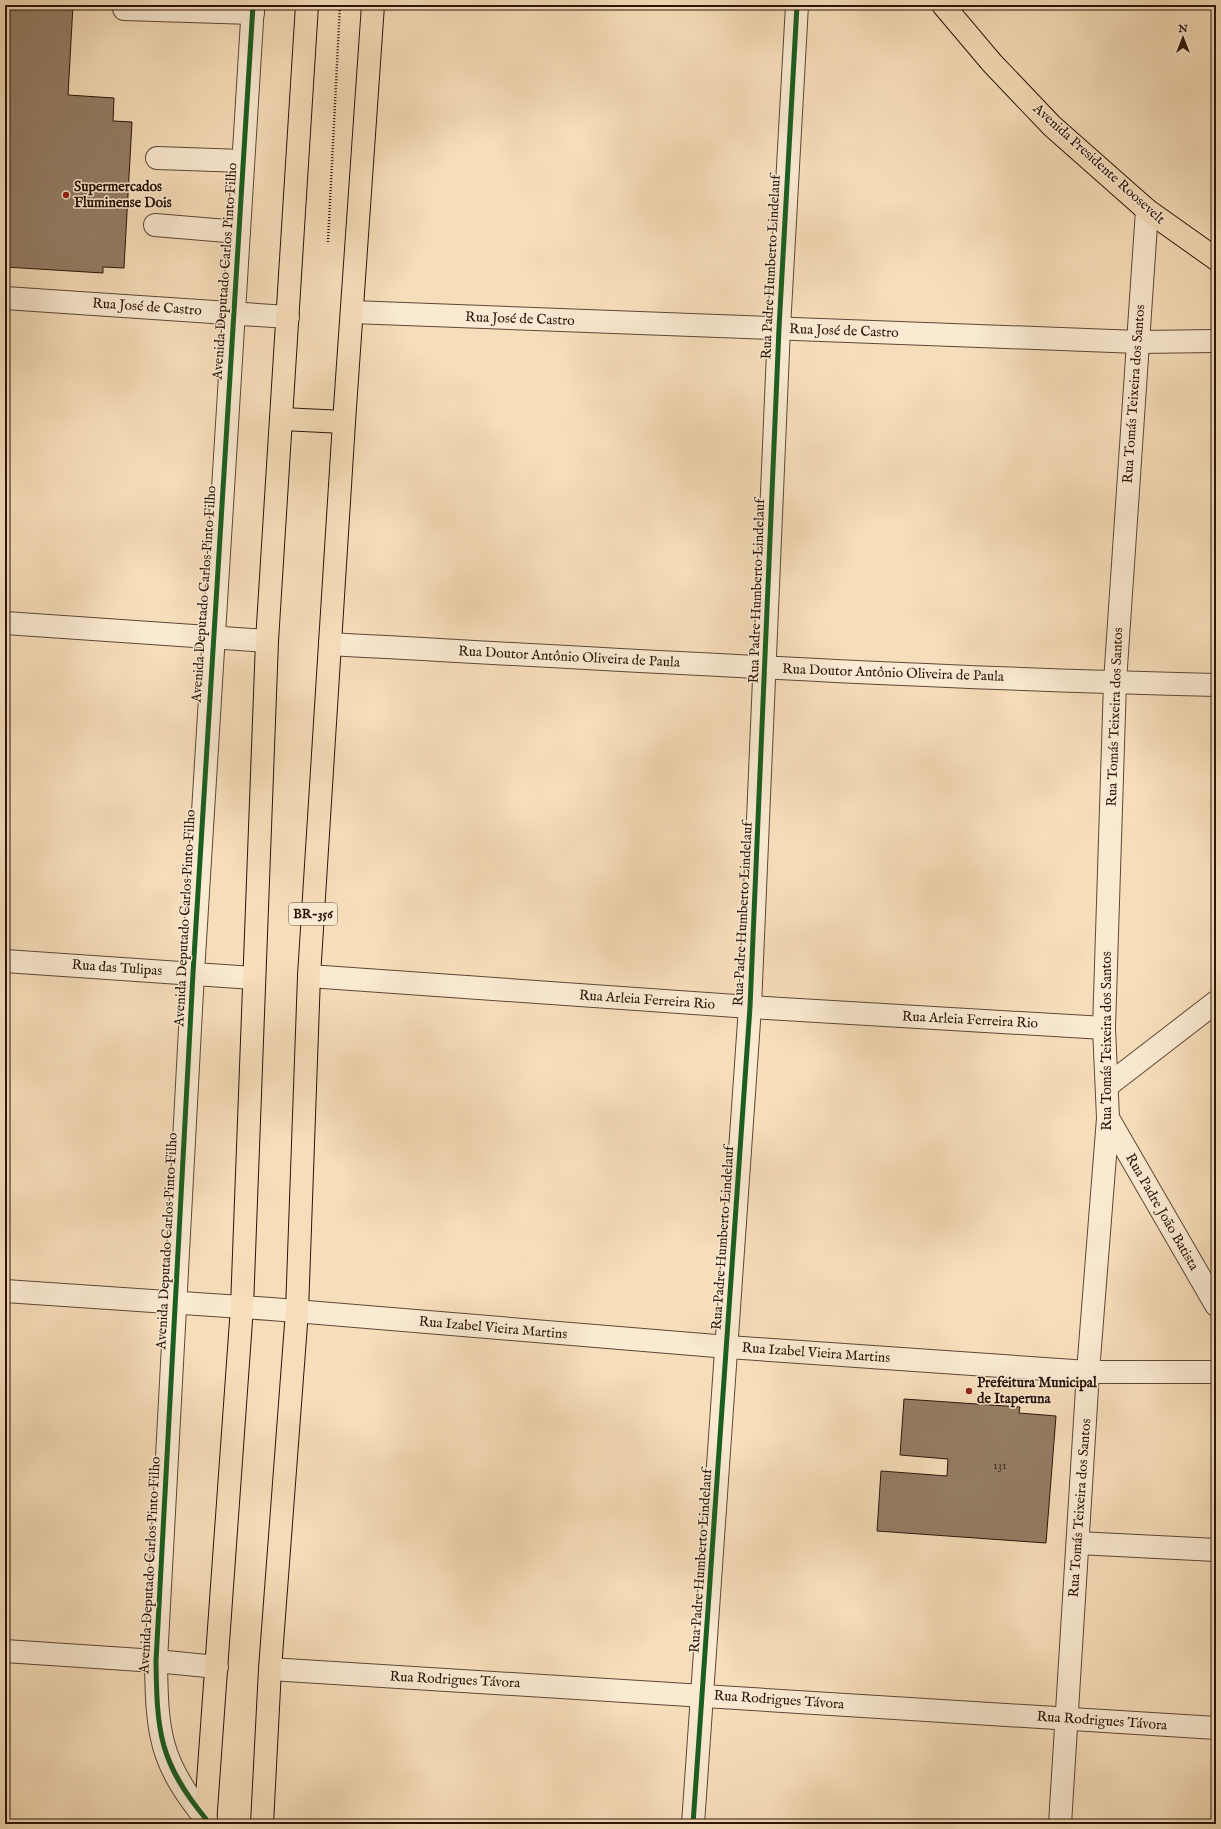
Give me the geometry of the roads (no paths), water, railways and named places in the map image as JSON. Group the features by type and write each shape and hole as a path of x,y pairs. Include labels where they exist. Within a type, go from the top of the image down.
{"main road":[{"name":"Avenida Deputado Carlos Pinto Filho","path":"206,1822 242,1307 253,978 267,641 307,5"},
{"name":"BR-356","path":"262,1824 270,1669 297,1311 309,976 344,422 373,5"},
{"name":"Avenida Presidente Roosevelt","path":"943,5 992,63 1052,126 1147,210 1215,256"},
{"path":"282,419 344,422"}],"street":[{"name":"Rua Padre Humberto Lindelauf","path":"693,1824 728,1347 750,1007 766,668 779,328 797,5"},
{"path":"124,9 253,9"},
{"name":"Avenida Deputado Carlos Pinto Filho","path":"206,1822 179,1783 170,1766 161,1738 157,1710 156,1661 193,973 253,9"},
{"path":"157,158 244,161"},
{"name":"Rua Tomás Teixeira dos Santos","path":"1060,1824 1088,1372 1108,1118 1104,1028 1115,682 1147,210"},
{"path":"155,225 239,232"},
{"name":"Rua José de Castro","path":"5,298 288,317"},
{"name":"Rua José de Castro","path":"352,312 1138,342 1216,341"},
{"path":"5,623 267,641"},
{"name":"Rua Doutor Antônio Oliveira de Paula","path":"330,644 766,668 1216,685"},
{"name":"Rua das Tulipas","path":"5,961 253,978"},
{"name":"Rua Arleia Ferreira Rio","path":"309,976 750,1007 1104,1028"},
{"path":"1107,1086 1216,1002"},
{"name":"Rua Padre João Batista","path":"1108,1118 1216,1305"},
{"path":"5,1291 242,1307"},
{"name":"Rua Izabel Vieira Martins","path":"242,1307 728,1347 1088,1372 1216,1372"},
{"path":"1078,1543 1216,1550"},
{"path":"5,1651 156,1661 217,1667"},
{"name":"Rua Rodrigues Távora","path":"270,1669 1216,1728"}],"place":[{"name":"Supermercados Fluminense Dois","path":"66,195"},
{"name":"Prefeitura Municipal de Itaperuna","path":"969,1391"}]}
